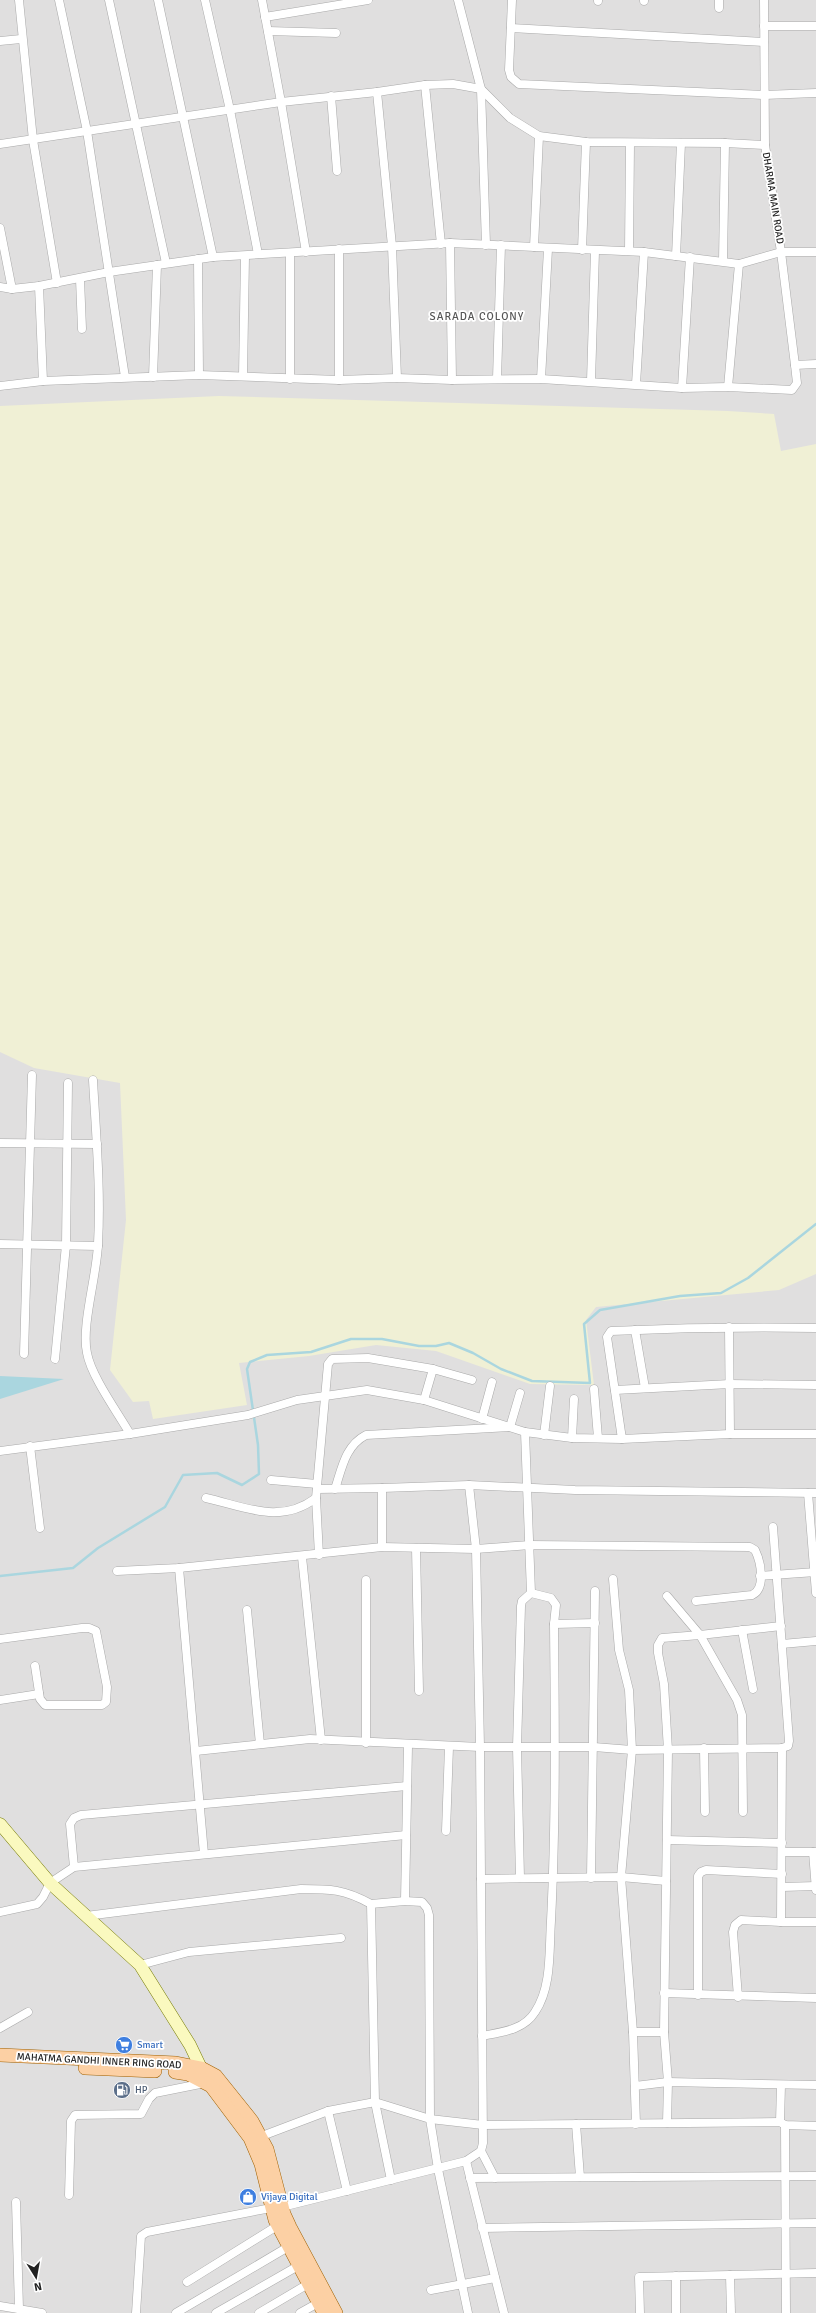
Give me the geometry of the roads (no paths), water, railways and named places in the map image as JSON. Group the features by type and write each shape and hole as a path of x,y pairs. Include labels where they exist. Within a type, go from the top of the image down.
{"main road":[{"name":"MAHATMA GANDHI INNER RING ROAD","path":"0,2055 176,2063 203,2077 250,2138 277,2207 336,2313"},
{"name":"MAHATMA GANDHI INNER RING ROAD","path":"0,2064 174,2072 203,2077 216,2076 225,2085 262,2136 274,2170 277,2226 321,2308"}],"street":[{"path":"19,0 21,39 32,140 57,283"},
{"path":"59,0 87,131 125,378"},
{"path":"109,0 137,123 166,263"},
{"path":"158,0 213,257"},
{"path":"205,0 230,110 258,254"},
{"path":"262,0 306,252"},
{"path":"265,17 319,4 368,0"},
{"path":"458,0 481,89 486,244"},
{"path":"512,0 509,70 511,77 519,84 764,95 816,92"},
{"name":"DHARMA MAIN ROAD","path":"728,387 789,390 796,386 795,365 781,252 765,145 764,0"},
{"path":"764,26 816,26"},
{"path":"511,28 764,42"},
{"path":"268,31 336,34"},
{"path":"0,41 21,39"},
{"path":"0,144 183,115 230,110 281,102 377,92 425,85 453,84 481,89 510,118 539,136 586,142 725,143 765,145"},
{"path":"425,85 441,244"},
{"path":"377,92 392,246 397,378"},
{"path":"331,96 337,171"},
{"path":"534,247 539,136"},
{"path":"582,250 586,142"},
{"path":"629,251 630,143"},
{"path":"676,256 681,143"},
{"path":"722,261 725,143"},
{"path":"0,228 12,289"},
{"path":"450,243 452,380"},
{"path":"0,287 12,289 39,286 109,272 213,257 450,243 486,244 548,249 644,252 739,264 781,252 816,252"},
{"path":"497,379 501,245"},
{"path":"339,249 340,380"},
{"path":"541,379 548,249"},
{"path":"591,381 595,251"},
{"path":"636,384 644,252"},
{"path":"290,253 290,379"},
{"path":"243,376 245,256"},
{"path":"682,388 690,257"},
{"path":"198,259 199,375"},
{"path":"0,386 44,382 199,375 340,380 397,378 452,380 541,379 682,388 728,387 739,264"},
{"path":"153,377 157,265"},
{"path":"80,279 82,329"},
{"path":"39,286 44,382"},
{"path":"795,365 816,364"},
{"path":"24,1354 32,1075"},
{"path":"93,1080 100,1207 98,1246 86,1334 87,1354 94,1371 130,1434"},
{"path":"55,1360 66,1245 68,1083"},
{"path":"0,1143 96,1144"},
{"path":"0,1244 98,1246"},
{"path":"622,1439 608,1334 611,1331 729,1327 816,1328"},
{"path":"729,1327 730,1434"},
{"path":"635,1330 645,1388"},
{"path":"318,1555 316,1498 328,1364 332,1359 368,1358 433,1369 472,1380"},
{"path":"424,1400 433,1369"},
{"path":"482,1418 492,1382"},
{"path":"615,1390 730,1384 816,1385"},
{"path":"544,1434 550,1386"},
{"path":"594,1389 598,1438"},
{"path":"0,1451 130,1434 248,1415 297,1400 367,1390 424,1400 525,1432 572,1438 622,1439 730,1434 816,1434"},
{"path":"510,1427 520,1392"},
{"path":"572,1438 574,1399"},
{"path":"335,1489 350,1447 356,1440 366,1435 510,1427"},
{"path":"520,1878 517,1747 521,1606 522,1601 531,1593 525,1432"},
{"path":"30,1446 40,1528"},
{"path":"271,1480 335,1489 469,1485 575,1490 812,1493 816,1593"},
{"path":"469,1485 476,1549 480,1748 483,2125 483,2143 481,2151 495,2178"},
{"path":"382,1488 382,1547"},
{"path":"206,1498 276,1514 295,1511 316,1498"},
{"path":"196,1751 310,1739 408,1746 480,1748 594,1747 632,1750 668,1750 704,1748 782,1748 788,1746 790,1741 773,1527"},
{"path":"116,1571 179,1568 302,1557 382,1547 476,1549 530,1545 750,1547 755,1550 758,1556 761,1587 758,1593 752,1595 696,1601"},
{"path":"416,1548 419,1691"},
{"path":"302,1557 321,1740"},
{"path":"179,1568 204,1854"},
{"path":"760,1576 777,1576 815,1572"},
{"path":"613,1579 618,1650 629,1690 632,1750 622,1877 633,2032 636,2124"},
{"path":"366,1580 366,1743"},
{"path":"590,1878 594,1747 596,1591"},
{"path":"482,2036 513,2029 527,2023 542,2001 547,1973 553,1877 555,1748 554,1624 556,1606 555,1602 551,1598 531,1593"},
{"path":"667,1596 700,1635 740,1707 743,1812"},
{"path":"247,1610 260,1744"},
{"path":"554,1624 595,1624"},
{"path":"667,2123 668,2082 664,2032 664,1993 668,1750 664,1684 658,1645 660,1640 666,1637 700,1635 781,1626"},
{"path":"0,1638 82,1628 89,1628 96,1631 107,1687 106,1702 102,1705 48,1706 42,1703 39,1694 35,1666"},
{"path":"742,1630 753,1690"},
{"path":"782,1644 816,1641"},
{"path":"0,1700 39,1694"},
{"path":"405,1901 408,1746"},
{"path":"446,1831 449,1747"},
{"path":"704,1748 704,1812"},
{"path":"781,1922 782,1748"},
{"path":"74,1867 70,1824 74,1818 81,1815 407,1786"},
{"path":"0,1824 50,1883 140,1965 190,2045 203,2077 155,2093 149,2099 145,2110 141,2114 75,2116 71,2121 69,2195"},
{"path":"0,1912 37,1904 43,1897 50,1883 74,1867 406,1835"},
{"path":"667,1840 782,1843"},
{"path":"782,1852 815,1852 816,1890"},
{"path":"698,1995 698,1876 701,1872 706,1870 782,1874"},
{"path":"481,1879 622,1877 666,1881"},
{"path":"782,1887 816,1886"},
{"path":"86,1916 301,1889 328,1889 350,1892 370,1904 405,1901 422,1902 427,1908 429,1915 430,2118 438,2169 468,2313"},
{"path":"370,1904 375,2102 391,2180"},
{"path":"738,1997 733,1932 735,1925 741,1920 816,1922"},
{"path":"140,1965 189,1952 341,1938"},
{"path":"664,1993 738,1997 816,1998"},
{"path":"0,2028 28,2012"},
{"path":"633,2032 664,2032"},
{"path":"635,2086 668,2082 816,2085"},
{"path":"781,2084 785,2176 784,2273 786,2313"},
{"path":"262,2136 328,2111 375,2102 430,2118 483,2125 667,2123 782,2124 816,2126"},
{"path":"328,2111 347,2191"},
{"path":"576,2124 580,2177"},
{"path":"136,2313 141,2236 146,2232 277,2207 438,2169 466,2161 481,2151"},
{"path":"466,2161 504,2313"},
{"path":"470,2178 816,2176"},
{"path":"16,2202 19,2309"},
{"path":"482,2228 816,2223"},
{"path":"187,2282 277,2226"},
{"path":"176,2313 288,2246"},
{"path":"216,2313 298,2266"},
{"path":"640,2313 639,2277 816,2273"},
{"path":"730,2275 731,2313"},
{"path":"676,2276 676,2313"},
{"path":"431,2290 495,2278"},
{"path":"259,2313 308,2284"},
{"path":"0,2306 42,2313"},
{"path":"300,2313 321,2308"}],"water":[{"path":"0,1376 64,1379 0,1399"}],"waterway":[{"path":"0,1576 73,1568 98,1548 165,1507 183,1475 217,1473 242,1485 259,1474 258,1445 247,1369 250,1362 267,1355 311,1352 351,1339 382,1339 419,1346 436,1346 449,1343 473,1353 501,1369 532,1381 590,1383 584,1324 600,1310 680,1296 721,1293 748,1278 816,1224"}],"place":[{"name":"Smart","path":"124,2045"},
{"name":"HP","path":"122,2090"},
{"name":"Vijaya Digital","path":"248,2197"}],"district":[{"name":"SARADA COLONY","path":"477,316"}]}
